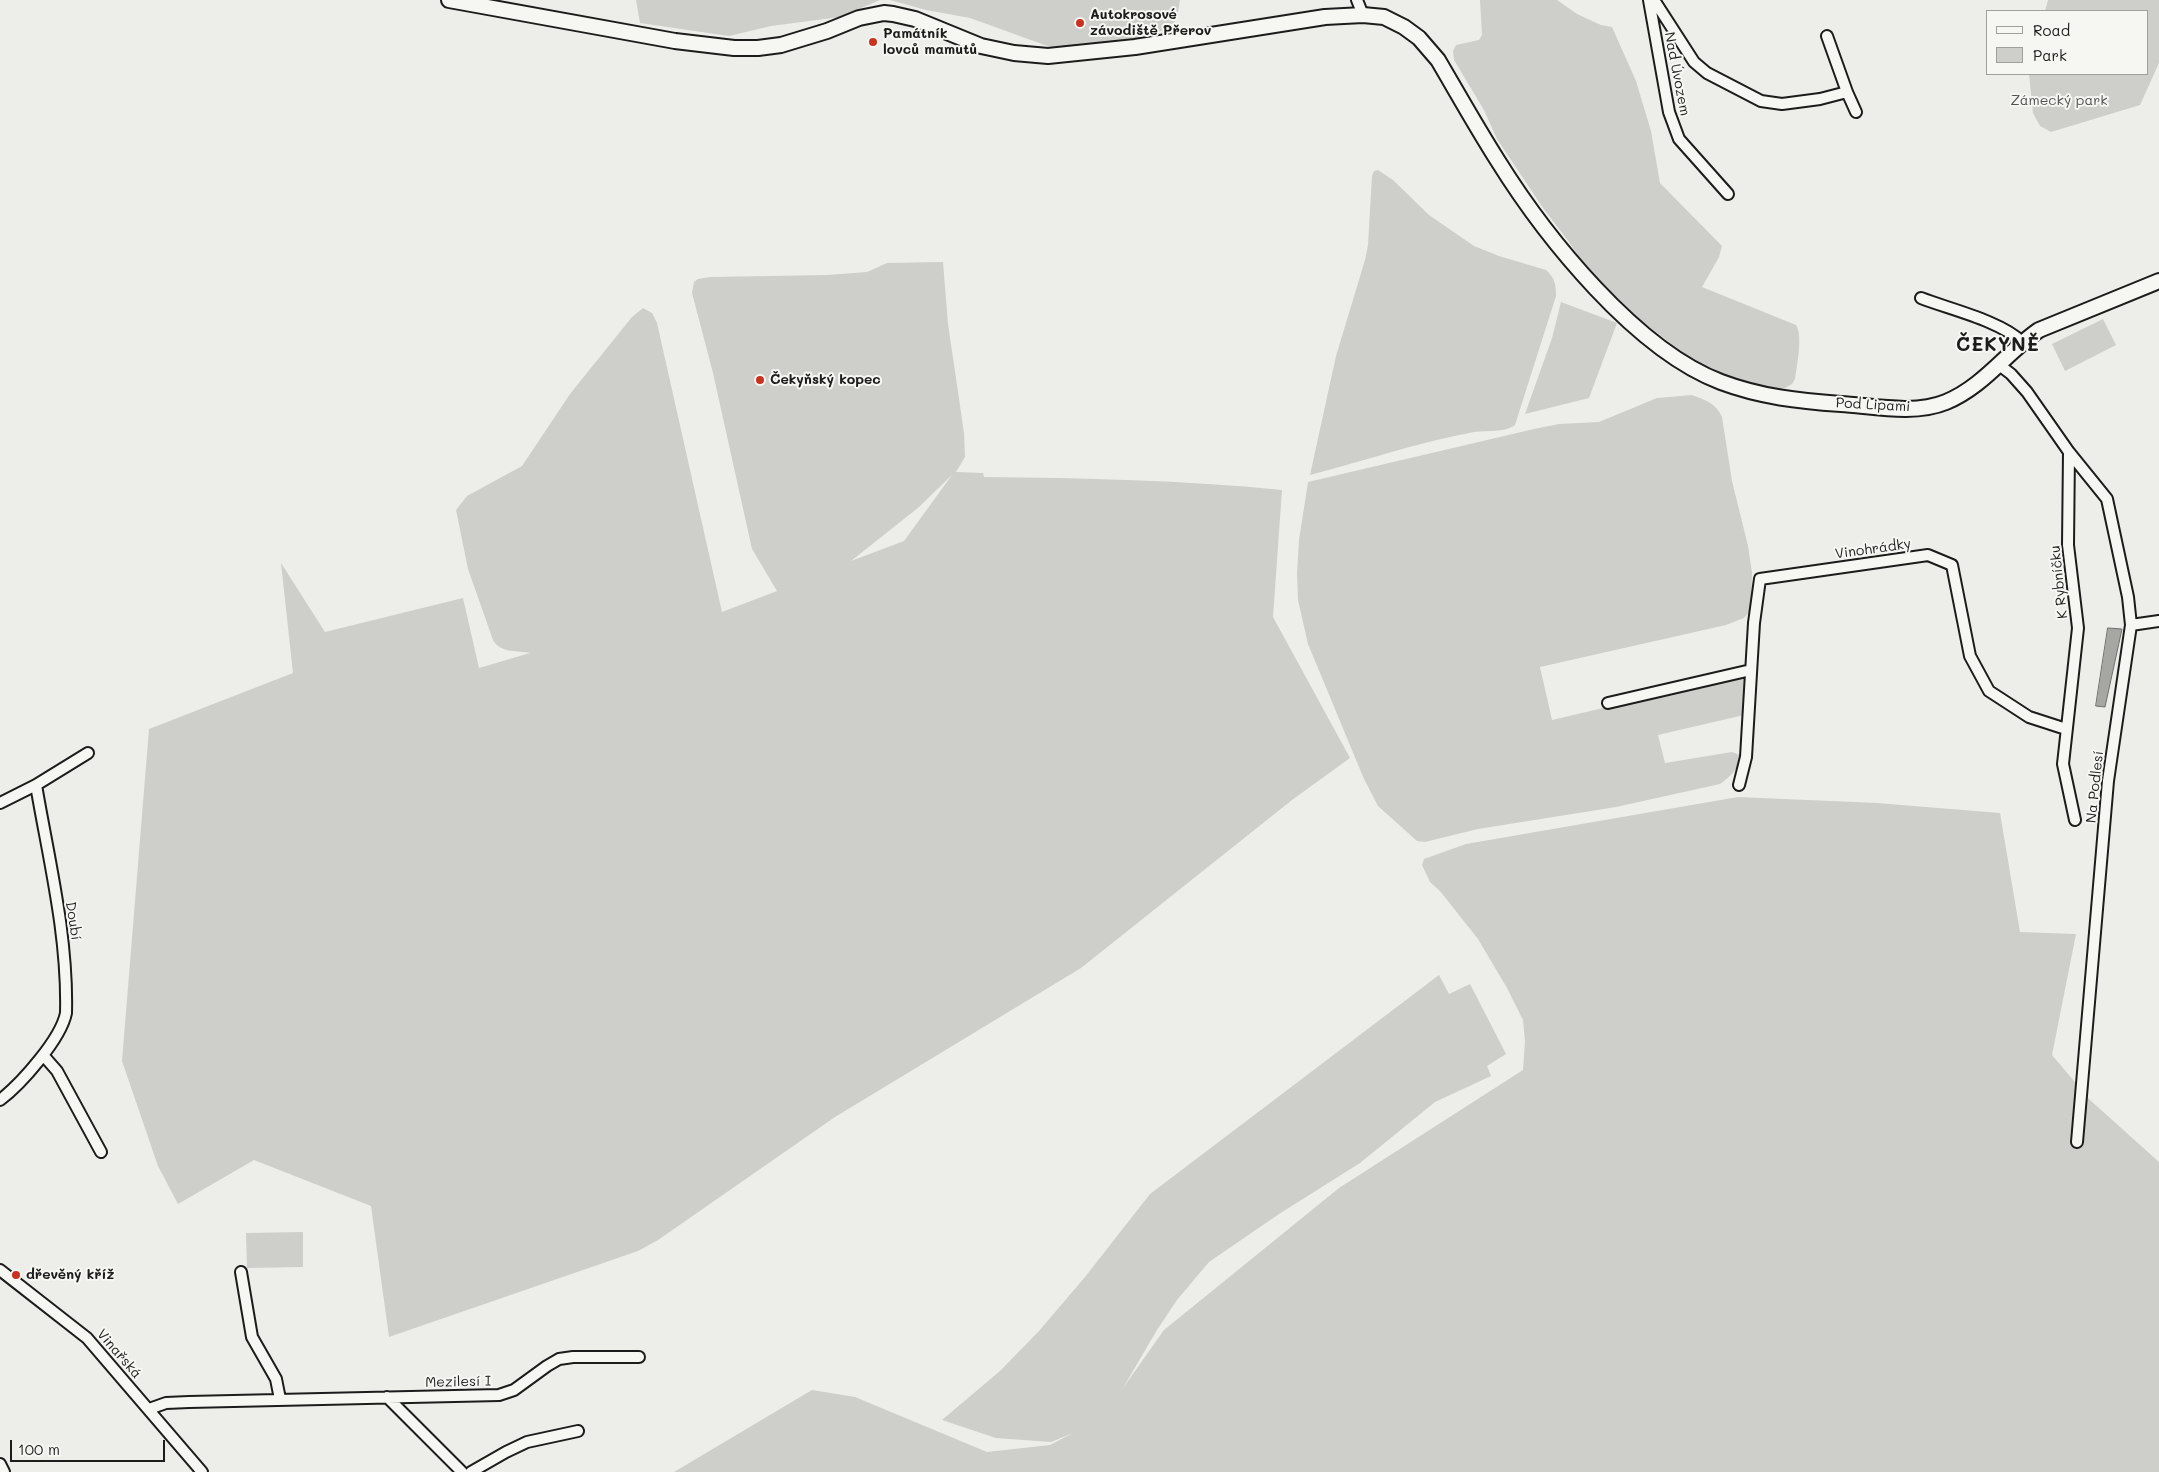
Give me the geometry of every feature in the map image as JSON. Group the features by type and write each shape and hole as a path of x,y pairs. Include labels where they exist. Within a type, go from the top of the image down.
{"main road":[{"name":"Pod Lipami","path":"449,0 675,41 734,48 758,48 781,45 806,38 859,18 884,13 915,19 981,46 1014,53 1048,56 1080,54 1184,40 1325,17 1363,15 1384,17 1397,22 1412,32 1438,60 1515,187 1603,296 1643,333 1674,357 1706,375 1751,392 1784,400 1913,408 1934,405 1954,398 1975,384 2022,342 2046,326 2158,282"}],"street":[{"path":"1357,0 1363,15"},
{"name":"Nad Úvozem","path":"1649,0 1668,112 1679,139 1728,194"},
{"path":"1654,0 1694,62 1700,68 1761,101 1782,104 1820,99 1847,92"},
{"path":"1827,36 1856,112"},
{"path":"1920,298 2001,328 2014,334 2022,342"},
{"path":"1998,364 2022,386 2069,452"},
{"name":"Na Podlesí","path":"2069,452 2107,500 2128,597 2131,625 2108,781 2077,1142"},
{"name":"K Rybníčku","path":"2069,452 2068,545 2078,628 2062,764 2075,820"},
{"name":"Vinohrádky","path":"1739,784 1746,757 1754,622 1760,579 1928,555 1952,565 1970,656 1989,690 2029,717 2066,729"},
{"path":"2131,625 2159,621"},
{"path":"1608,703 1751,670"},
{"path":"0,803 36,786 88,753"},
{"name":"Doubí","path":"0,1100 43,1055 65,1020 62,930 36,786"},
{"path":"43,1055 56,1071 101,1152"},
{"path":"0,1284 3,1272"},
{"name":"Vinařská","path":"3,1272 78,1329 202,1472"},
{"path":"241,1272 252,1337 276,1380 280,1399"},
{"name":"Mezilesí I","path":"148,1409 170,1403 499,1395 514,1390 559,1359 573,1357 639,1357"},
{"path":"387,1397 462,1472"},
{"path":"471,1472 527,1442 578,1431"},
{"path":"0,1464 4,1472"}],"green space":[{"path":"636,0 880,0 840,17 771,26 729,36 640,23"},
{"name":"Autokrosové závodiště Přerov","path":"890,0 1180,0 1177,18 1171,28 1136,38 1053,48 970,18 926,10"},
{"path":"1480,0 1557,0 1577,14 1601,25 1612,27 1636,81 1651,131 1660,183 1722,246 1719,257 1702,287 1796,325 1799,336 1799,351 1795,379 1792,384 1785,388 1773,390 1753,387 1704,366 1682,352 1626,309 1580,259 1497,139 1484,110 1454,60 1453,51 1456,45 1479,40 1482,35"},
{"name":"Zámecký park","path":"2048,0 2159,0 2159,63 2140,105 2051,132 2040,126 2033,113 2029,75 2149,75 2149,10 2045,10"},
{"path":"1378,170 1393,180 1429,215 1474,246 1499,256 1546,270 1554,282 1556,296 1515,425 1511,428 1474,432 1433,441 1310,475 1336,356 1365,260 1368,245 1372,176 1374,171"},
{"path":"943,262 948,324 964,433 965,457 956,472 983,473 984,477 1133,480 1282,490 1273,617 1350,758 1292,800 1081,968 835,1117 658,1240 638,1251 389,1337 371,1206 254,1160 178,1204 158,1166 122,1061 149,729 293,673 281,563 325,632 463,598 479,668 530,653 500,648 493,640 468,569 456,510 467,496 522,466 570,394 632,317 643,308 652,313 657,323 722,612 777,591 752,549 713,373 692,293 694,282 698,279 710,277 828,275 867,272 887,263","holes":["952,475 904,541 851,561 919,507"]},
{"path":"1561,302 1617,323 1589,398 1525,414 1552,338"},
{"path":"2103,319 2116,345 2065,371 2052,344"},
{"path":"1692,395 1706,400 1713,405 1722,417 1732,481 1748,546 1752,573 1751,610 1744,618 1726,625 1540,667 1552,720 1650,697 1746,678 1744,715 1658,735 1665,763 1732,752 1740,755 1736,768 1720,784 1616,807 1478,829 1425,842 1417,841 1378,806 1364,779 1308,644 1298,600 1297,573 1299,540 1308,482 1534,429 1559,424 1599,422 1657,398"},
{"path":"1738,797 1877,803 2000,813 2020,932 2076,934 2052,1055 2090,1100 2159,1162 2159,1472 674,1472 812,1390 855,1397 987,1452 1050,1445 1073,1433 1051,1442 996,1438 942,1420 1000,1371 1039,1331 1085,1277 1150,1194 1439,975 1449,994 1470,984 1506,1054 1487,1066 1491,1076 1435,1102 1360,1163 1279,1214 1209,1262 1177,1300 1123,1388 1164,1330 1339,1188 1523,1070 1525,1041 1523,1020 1507,988 1478,939 1440,891 1430,882 1422,865 1424,859 1466,844"},
{"path":"303,1232 303,1267 247,1268 246,1233"}],"shaded area":[{"path":"2108,628 2122,629 2105,707 2096,706"}],"place":[{"name":"Autokrosové závodiště Přerov","path":"1080,23"},
{"name":"Památník lovců mamutů","path":"873,42"},
{"name":"Čekyňský kopec","path":"760,380"},
{"name":"dřevěný kříž","path":"16,1275"}],"district":[{"name":"ČEKYNĚ","path":"1998,345"}]}
